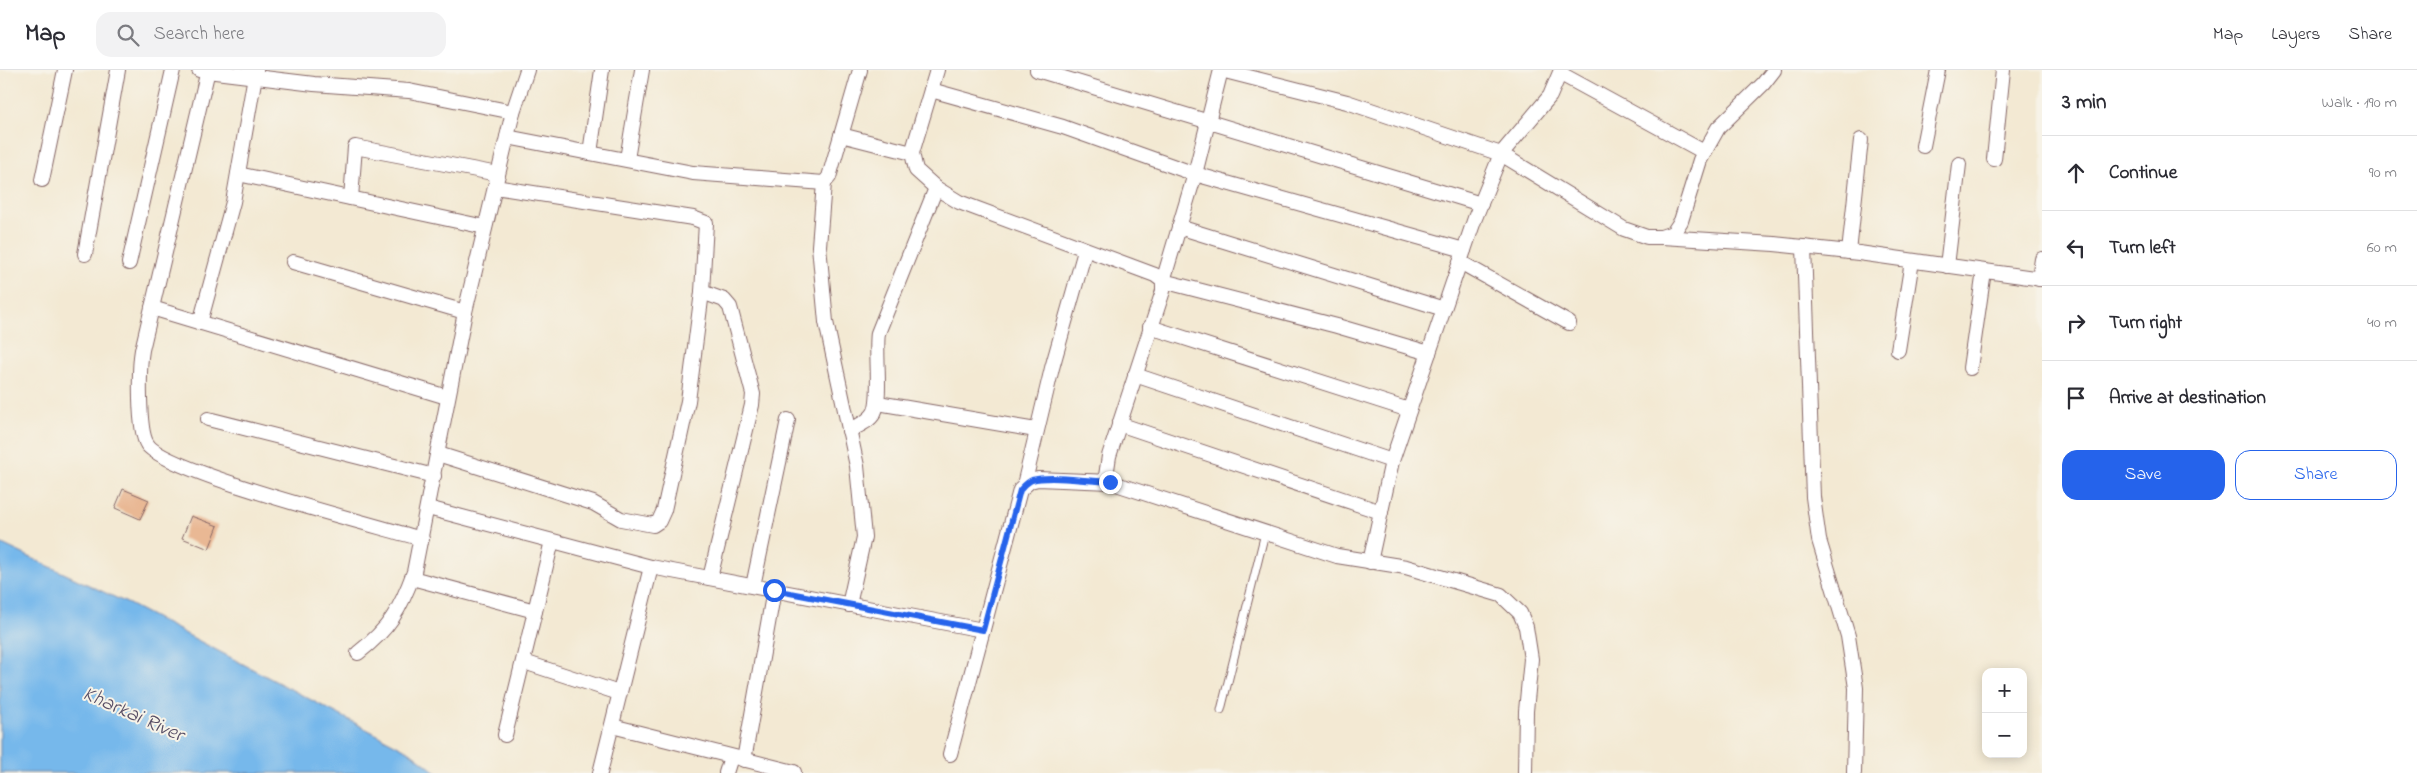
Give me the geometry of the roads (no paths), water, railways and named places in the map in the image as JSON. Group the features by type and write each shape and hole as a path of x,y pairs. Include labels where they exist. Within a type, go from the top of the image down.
{"street":[{"path":"42,180 65,70"},
{"path":"85,254 118,70"},
{"path":"129,262 173,70"},
{"path":"326,70 326,84"},
{"path":"358,653 378,637 394,618 404,600 412,578 422,539 447,397 465,312 513,112 527,70"},
{"path":"590,153 602,70"},
{"path":"627,159 642,70"},
{"path":"849,605 864,536 857,466 826,322 819,246 824,183 829,177 860,70"},
{"path":"936,70 912,153 916,170 936,188 959,202 1086,251 1155,275 1164,281 1337,326 1429,353"},
{"path":"1038,70 1209,120 1481,204"},
{"path":"1110,482 1106,476 1119,424 1163,291 1164,281 1195,174 1221,70 1347,102 1501,154 1624,229 1647,237 1849,252 2041,279 2042,259"},
{"path":"1661,237 1673,233 1681,221 1704,152 1718,128 1763,84 1774,70"},
{"path":"1923,146 1938,70"},
{"path":"1994,159 2003,70"},
{"path":"422,539 210,477 155,452 147,444 143,432 139,367 205,71 256,74 326,84 409,92 513,112"},
{"path":"1370,562 1392,461 1481,204 1501,154 1550,96 1561,72 1704,152"},
{"path":"200,323 233,202 256,74"},
{"path":"931,90 1063,127 1195,174 1462,256 1569,323"},
{"path":"841,135 912,153"},
{"path":"507,137 703,174 824,183"},
{"path":"1849,252 1861,140"},
{"path":"351,198 355,147 496,180 702,220 706,223 708,230 702,292 688,401 660,521 653,525 621,519 593,502 438,454"},
{"path":"1947,266 1959,164"},
{"path":"238,174 485,227"},
{"path":"849,431 867,421 874,414 878,403 876,348 878,333 936,188"},
{"path":"1179,227 1444,309"},
{"path":"1804,248 1813,497 1819,540 1848,636 1856,688 1854,773"},
{"path":"1024,485 1036,430 1086,251"},
{"path":"1898,350 1912,261"},
{"path":"293,262 465,312"},
{"path":"1970,368 1984,271"},
{"path":"702,292 724,300 730,307 753,394 744,444 710,578"},
{"path":"152,308 447,397"},
{"path":"1150,326 1409,410"},
{"path":"1135,375 1392,461"},
{"path":"878,403 1036,430"},
{"path":"208,419 434,476"},
{"path":"753,586 788,420"},
{"path":"1119,424 1381,512"},
{"path":"950,754 1020,490 1030,481 1046,479 1110,482 1337,556 1406,567 1501,595 1520,614 1526,627 1531,659 1526,711 1525,773"},
{"path":"428,508 651,567 983,630"},
{"path":"505,735 552,541"},
{"path":"600,773 651,567"},
{"path":"412,578 535,611"},
{"path":"726,773 738,759 774,590"},
{"path":"524,662 619,692"},
{"path":"612,726 794,772"}],"lane":[{"path":"1221,710 1265,533"}],"water":[{"name":"Kharkai River","path":"0,543 129,604 410,752 437,773 0,773"}]}
